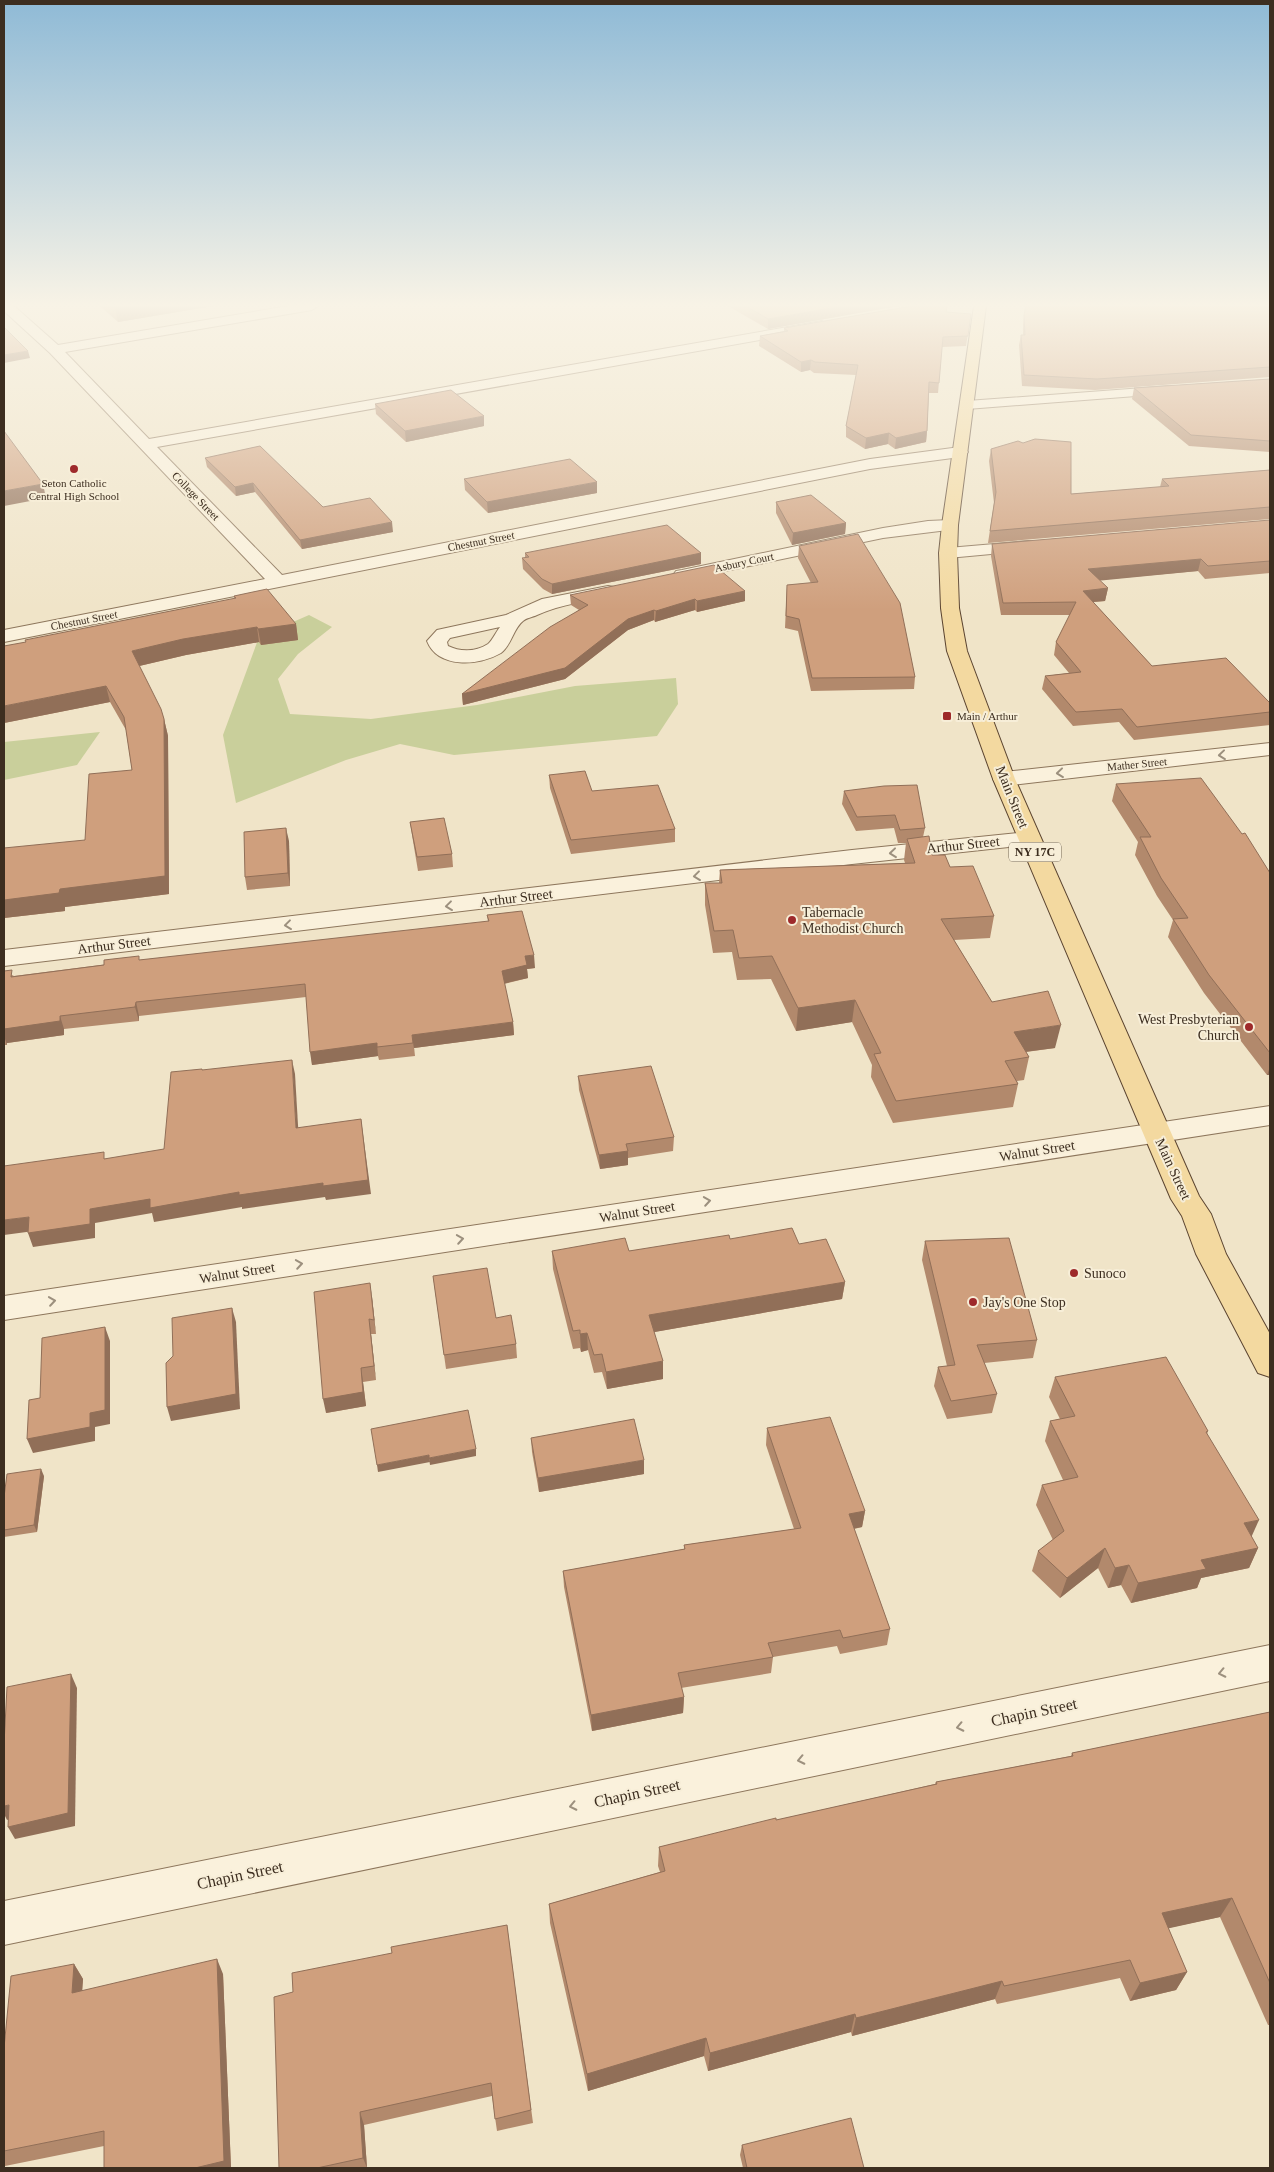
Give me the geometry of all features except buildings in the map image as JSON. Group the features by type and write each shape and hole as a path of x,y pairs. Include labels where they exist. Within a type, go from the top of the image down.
{"main road":[{"name":"Main Street","path":"967,407 950,525 948,553 950,608 957,651 1004,779 1156,1133 1186,1199 1196,1214 1211,1254 1270,1364"}],"street":[{"name":"College Street","path":"111,407 278,582"},
{"path":"146,444 354,407"},
{"name":"Chestnut Street","path":"4,636 870,464 960,452"},
{"name":"Asbury Court","path":"664,579 883,533 928,526 950,525"},
{"path":"948,553 1048,544"},
{"path":"512,619 550,603 626,587"},
{"name":"Mather Street","path":"1004,779 1270,750"},
{"name":"Arthur Street","path":"4,958 852,857 1029,838"},
{"name":"Walnut Street","path":"4,1308 1270,1115"},
{"name":"Chapin Street","path":"4,1923 1270,1664"}],"green space":[{"path":"309,615 332,627 298,654 278,679 290,714 371,719 477,705 575,686 676,678 678,704 657,736 454,755 400,744 346,760 236,803 223,735 259,637"},
{"path":"100,732 77,765 4,780 4,742"}],"place":[{"name":"Seton Catholic Central High School","path":"74,469"},
{"name":"Main / Arthur","path":"947,716"},
{"name":"Tabernacle Methodist Church","path":"792,920"},
{"name":"West Presbyterian Church","path":"1249,1027"},
{"name":"Sunoco","path":"1074,1273"},
{"name":"Jay's One Stop","path":"973,1302"}]}
